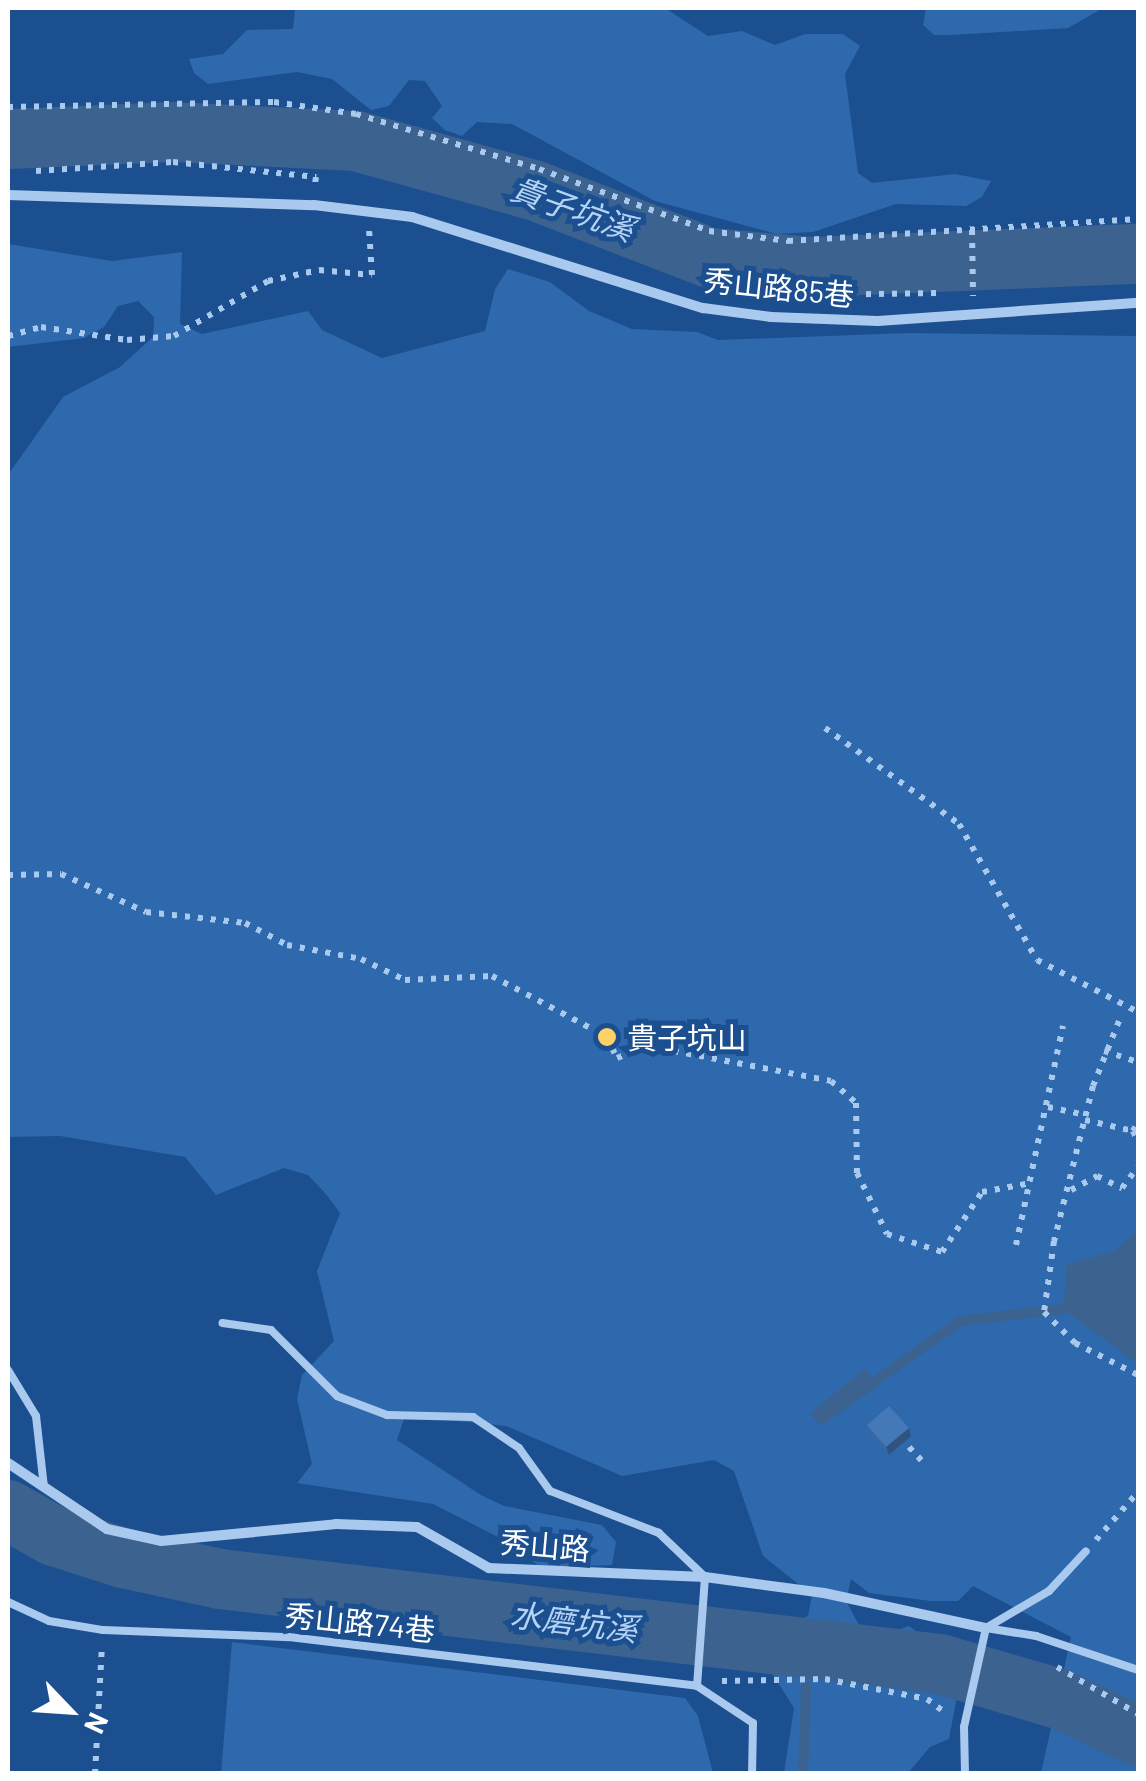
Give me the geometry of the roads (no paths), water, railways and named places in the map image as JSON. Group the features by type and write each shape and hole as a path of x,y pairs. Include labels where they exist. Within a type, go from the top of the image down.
{"street":[{"name":"秀山路85巷","path":"8,195 314,205 412,217 702,308 770,317 878,321 1138,303"},
{"name":"秀山路","path":"8,1463 107,1528 161,1541 336,1524 417,1527 490,1568 706,1577 824,1593 986,1628"}],"lane":[{"path":"222,1323 271,1330 336,1396 387,1415 474,1417 519,1448 550,1491 659,1533 706,1577 698,1686 753,1723 752,1774"},
{"path":"8,1370 36,1416 44,1488"},
{"path":"965,1774 964,1727 986,1628 1049,1592 1086,1550"},
{"name":"秀山路74巷","path":"8,1602 49,1621 103,1630 289,1637 698,1686"},
{"path":"986,1628 1036,1636 1138,1670"}],"waterway":[{"name":"貴子坑溪","path":"8,139 173,132 356,141 536,191 710,258 810,267 1138,254"},
{"path":"874,1382 960,1321 1063,1309"},
{"name":"水磨坑溪","path":"8,1510 54,1536 123,1558 220,1579 940,1664 1062,1700 1138,1736"},
{"path":"807,1673 808,1648"},
{"path":"803,1774 806,1686"}],"place":[{"name":"貴子坑山","path":"607,1037"}]}
